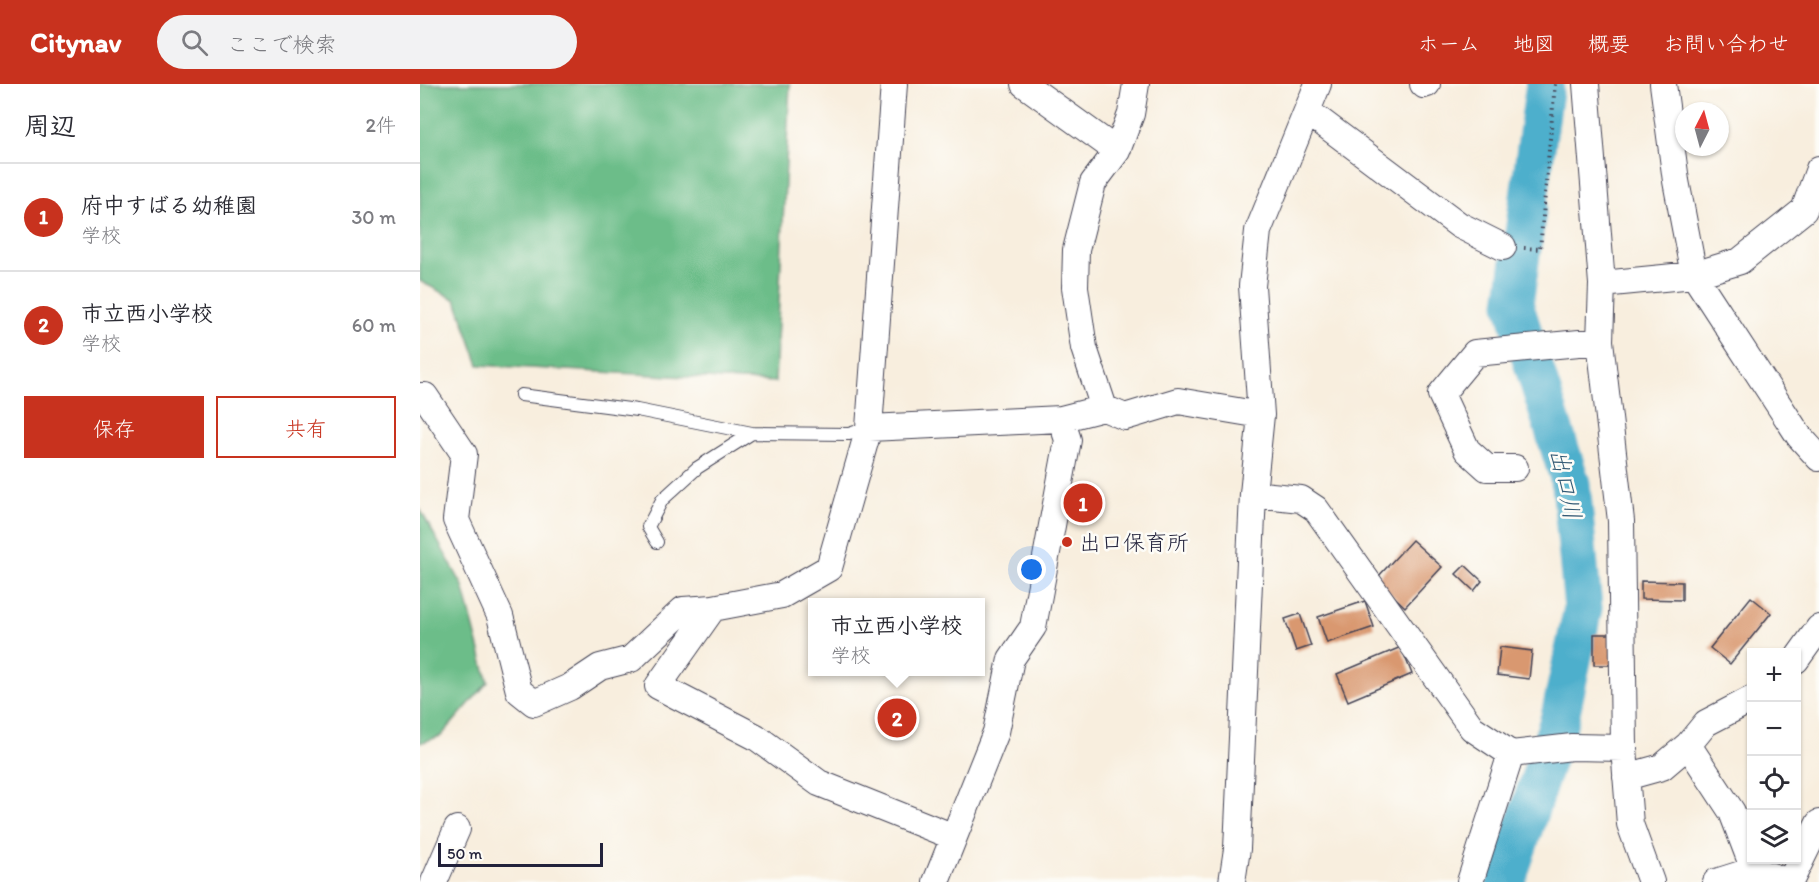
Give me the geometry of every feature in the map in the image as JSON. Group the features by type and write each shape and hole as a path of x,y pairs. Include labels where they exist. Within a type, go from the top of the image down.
{"street":[{"path":"420,396 425,396 464,454 456,520 500,616 519,691 534,703 570,687 600,668 631,659 683,610 713,608 782,595 828,568 869,428 894,84"},
{"path":"1024,84 1117,151"},
{"path":"1104,408 1084,348 1075,286 1076,250 1093,183 1117,151 1131,114 1136,84"},
{"path":"1232,882 1237,849 1253,494 1261,415 1252,286 1258,231 1318,84"},
{"path":"1586,84 1602,284 1600,341 1621,521 1626,777 1630,824 1651,882"},
{"path":"1663,84 1676,181 1694,275 1799,436 1819,459"},
{"path":"1307,111 1459,225 1503,247"},
{"path":"1602,284 1694,275 1740,261 1804,210 1819,169"},
{"path":"1515,468 1487,468 1467,450 1441,394 1475,353 1600,341"},
{"path":"869,428 1061,419 1104,408 1125,417 1178,401 1261,415"},
{"path":"936,882 996,732 1011,658 1033,627 1068,440 1061,419"},
{"path":"1253,494 1301,500 1316,509 1472,728 1511,754 1572,747 1624,748"},
{"path":"658,686 713,608"},
{"path":"1801,654 1819,628"},
{"path":"631,659 658,686 756,737 819,783 954,837"},
{"path":"1626,777 1662,767 1688,745 1706,723 1747,702"},
{"path":"1688,745 1732,812 1754,870"},
{"path":"1470,882 1511,754"},
{"path":"1716,882 1754,870 1789,882 1819,823"},
{"path":"434,882 457,829"}],"lane":[{"path":"521,395 637,410 752,433 849,434 869,428"},
{"path":"657,542 648,527 662,500 697,468 752,433"}],"path":[{"path":"1540,249 1555,84"}],"green space":[{"path":"420,84 790,84 775,382 479,365 456,300 420,281"},
{"path":"420,509 463,586 488,682 441,736 420,743"}],"building":[{"path":"1412,540 1442,567 1405,607 1376,579"},
{"path":"1465,565 1482,581 1474,591 1456,574"},
{"path":"1641,581 1682,582 1682,600 1641,599"},
{"path":"1751,597 1771,613 1730,664 1710,648"},
{"path":"1365,601 1374,627 1327,643 1318,617"},
{"path":"1300,614 1311,646 1296,651 1285,619"},
{"path":"1594,634 1620,634 1620,665 1594,665"},
{"path":"1401,647 1412,674 1348,701 1337,674"},
{"path":"1500,647 1532,651 1529,679 1497,675"}],"waterway":[{"name":"出口川","path":"1506,882 1560,717 1583,608 1571,484 1514,304 1545,84"}],"place":[{"name":"府中すばる幼稚園","path":"1083,503"},
{"name":"出口保育所","path":"1067,542"},
{"name":"市立西小学校","path":"897,718"}]}
